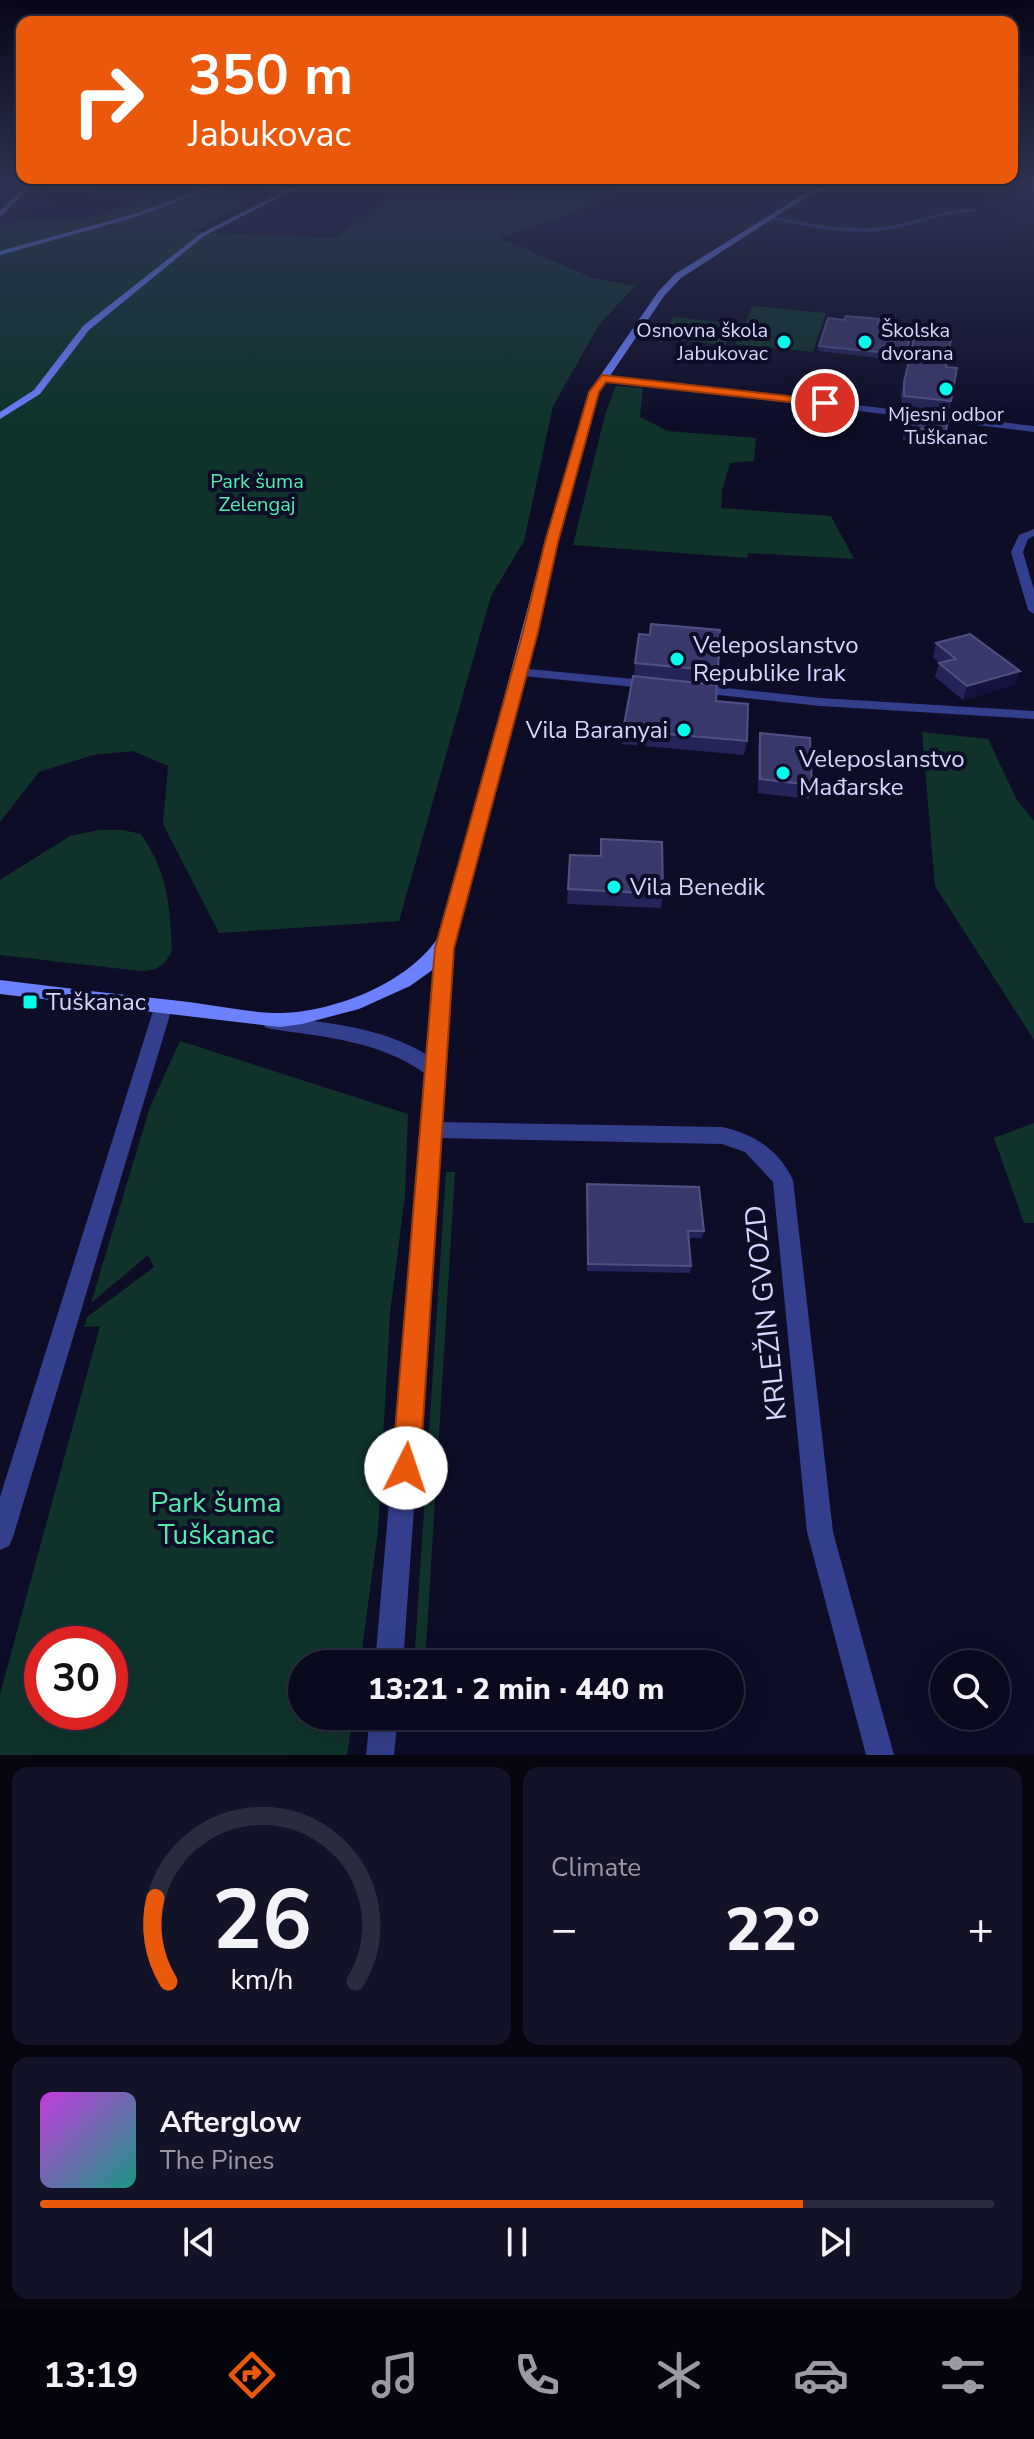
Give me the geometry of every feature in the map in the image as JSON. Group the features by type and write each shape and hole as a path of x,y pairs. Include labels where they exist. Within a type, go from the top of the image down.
{"street":[{"path":"0,416 37,392 86,328 164,265"},
{"path":"390,1650 445,948 594,392 672,281 695,265"},
{"path":"602,378 1034,429"},
{"path":"1034,532 1023,537 1017,552 1034,610"},
{"path":"518,672 820,702 1034,715"},
{"path":"258,1020 300,1019 348,1006 402,980 445,948"},
{"path":"0,987 258,1020 388,1044 421,1059 435,1071"},
{"path":"0,1537 163,1008"},
{"name":"KRLEŽIN GVOZD","path":"431,1130 708,1134 737,1137 761,1149 783,1180 820,1532 880,1755"},
{"path":"380,1755 383,1730"}],"green space":[{"name":"Park šuma Zelengaj","path":"0,265 562,265 593,278 635,286 599,325 553,406 524,541 491,596 399,921 219,933 163,824 168,766 133,751 93,755 39,772 0,822"},
{"path":"753,306 826,313 813,352 735,344"},
{"path":"674,317 737,324 725,345 660,338"},
{"path":"616,386 643,388 640,417 668,431 756,438 754,461 730,463 721,508 831,516 854,559 748,553 747,558 573,545 605,415"},
{"path":"922,732 988,739 1017,800 1034,821 1034,1040 935,886"},
{"path":"99,830 141,834 150,849 166,890 172,951 166,960 155,969 140,971 0,955 0,880 70,836"},
{"name":"Park šuma Tuškanac","path":"180,1041 408,1114 405,1195 390,1313 378,1531 362,1650 288,1650 288,1730 351,1730 347,1755 0,1755 0,1694 100,1326 84,1327 87,1317 154,1267 148,1255 91,1303 150,1107"},
{"path":"1034,1123 1034,1223 1024,1223 994,1138"},
{"path":"446,1172 455,1172 426,1650 415,1650"}],"building":[{"name":"Školska dvorana","path":"846,316 879,319 878,324 912,327 906,355 819,346 828,318 844,320"},
{"path":"916,330 952,334 946,367 957,368 951,401 904,396 904,382"},
{"path":"905,408 949,413 946,431 906,428"},
{"name":"Veleposlanstvo Republike Irak","path":"651,624 720,630 718,671 635,663 639,634 650,635"},
{"path":"970,634 1020,671 967,686 939,663 956,659 936,643"},
{"path":"633,676 717,685 716,701 748,704 747,741 623,730"},
{"name":"Veleposlanstvo Mađarske","path":"760,733 810,738 812,785 760,779"},
{"name":"Vila Benedik","path":"601,839 662,842 663,894 568,889 570,855 601,856"},
{"path":"587,1184 699,1187 704,1231 688,1231 691,1266 588,1264"}],"place":[{"name":"Osnovna škola Jabukovac","path":"784,342"},
{"name":"Školska dvorana","path":"865,342"},
{"name":"Mjesni odbor Tuškanac","path":"946,389"},
{"name":"Veleposlanstvo Republike Irak","path":"677,659"},
{"name":"Vila Baranyai","path":"684,730"},
{"name":"Veleposlanstvo Mađarske","path":"783,773"},
{"name":"Vila Benedik","path":"614,887"},
{"name":"Tuškanac","path":"30,1002"}],"route":[{"path":"406,1468 445,948 530,632 551,542 594,392 602,378 825,403"}]}
